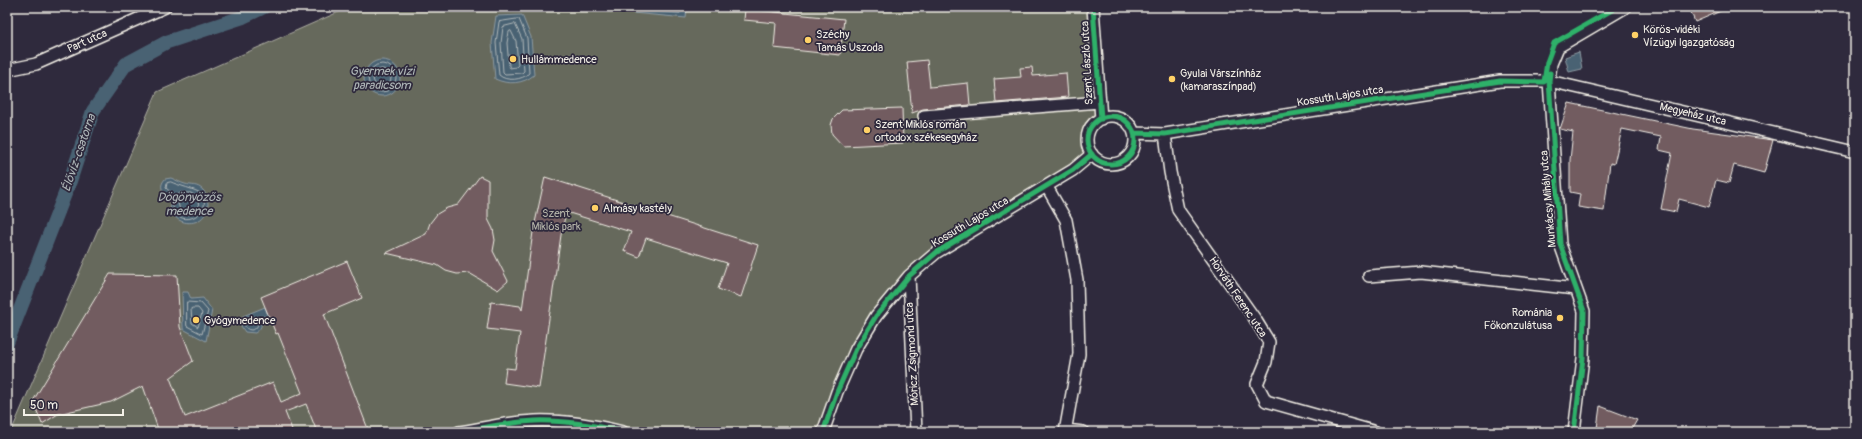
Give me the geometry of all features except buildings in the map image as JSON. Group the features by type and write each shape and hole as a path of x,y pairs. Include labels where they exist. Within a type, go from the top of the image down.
{"street":[{"name":"Part utca","path":"7,70 36,64 165,7"},
{"name":"Szent László utca","path":"1094,7 1101,118"},
{"name":"Munkácsy Mihály utca","path":"1574,432 1583,358 1584,311 1560,244 1549,81 1551,64 1558,47 1626,7"},
{"name":"Kossuth Lajos utca","path":"1134,133 1165,134 1500,81 1549,81"},
{"name":"Megyeház utca","path":"1549,81 1855,152"},
{"path":"924,116 1100,102"},
{"path":"1109,116 1124,120 1134,133 1133,149 1129,156 1122,161 1106,163 1098,160 1092,154 1089,147 1088,138 1094,124 1101,118 1109,116"},
{"name":"Horváth Ferenc utca","path":"1165,134 1170,172 1178,210 1255,319 1269,342 1266,362 1258,384 1266,401 1376,432"},
{"path":"1837,147 1855,142"},
{"name":"Kossuth Lajos utca","path":"823,432 837,392 856,350 876,316 909,276 937,252 1047,187 1073,170 1092,154"},
{"path":"1047,187 1066,220 1077,280 1079,354 1065,431 1083,432"},
{"path":"1369,276 1421,272 1576,289"},
{"name":"Móricz Zsigmond utca","path":"909,276 916,432"},
{"path":"459,432 513,422 536,421 604,428 623,432"}],"green space":[{"name":"Szent Miklós park","path":"350,7 1092,7 1101,119 1094,124 1088,138 1092,154 937,252 876,316 823,432 11,432 157,92"}],"water":[{"path":"627,7 687,7 686,18 632,13"},
{"name":"Hullámmedence","path":"522,15 531,37 534,75 530,78 515,83 500,81 495,79 492,43 496,16"},
{"path":"1579,52 1582,69 1569,72 1565,57"},
{"name":"Gyermek vízi paradicsom","path":"382,60 395,65 400,78 395,91 382,96 369,91 364,78 369,65"},
{"name":"Dögönyözős medence","path":"171,178 183,184 197,186 203,190 207,197 208,204 206,213 201,219 194,222 186,222 179,220 173,215 170,207 171,196 165,195 162,187 162,183 165,179"},
{"name":"Gyógymedence","path":"182,292 188,292 191,299 203,298 212,310 206,341 183,329"},
{"path":"265,307 268,315 260,318 261,327 259,330 255,333 245,332 241,326 243,316"}],"waterway":[{"name":"Élővíz-csatorna","path":"7,343 70,181 93,111 126,64 167,42 243,17 264,7"}],"cycle path":[{"path":"1093,7 1101,119"},
{"path":"1134,133 1165,134 1500,81 1544,82 1547,62 1554,43 1617,7"},
{"path":"1550,73 1549,81 1560,244 1584,311 1583,358 1574,432"},
{"path":"1111,116 1120,118 1128,123 1133,131 1135,140 1133,149 1128,157 1120,162 1111,164 1102,162 1094,157 1089,149 1087,140 1089,131 1094,123 1102,118 1111,116"},
{"path":"823,432 837,392 856,349 876,316 909,276 937,252 1073,170 1092,154"},
{"path":"459,432 497,425 535,421 556,421 623,432"}],"place":[{"name":"Körös-vidéki Vízügyi Igazgatóság","path":"1635,35"},
{"name":"Széchy Tamás Uszoda","path":"808,40"},
{"name":"Hullámmedence","path":"513,59"},
{"name":"Gyulai Várszínház (kamaraszínpad)","path":"1172,79"},
{"name":"Szent Miklós román ortodox székesegyház","path":"867,130"},
{"name":"Almásy kastély","path":"595,208"},
{"name":"Románia Főkonzulátusa","path":"1560,318"},
{"name":"Gyógymedence","path":"196,320"}]}
